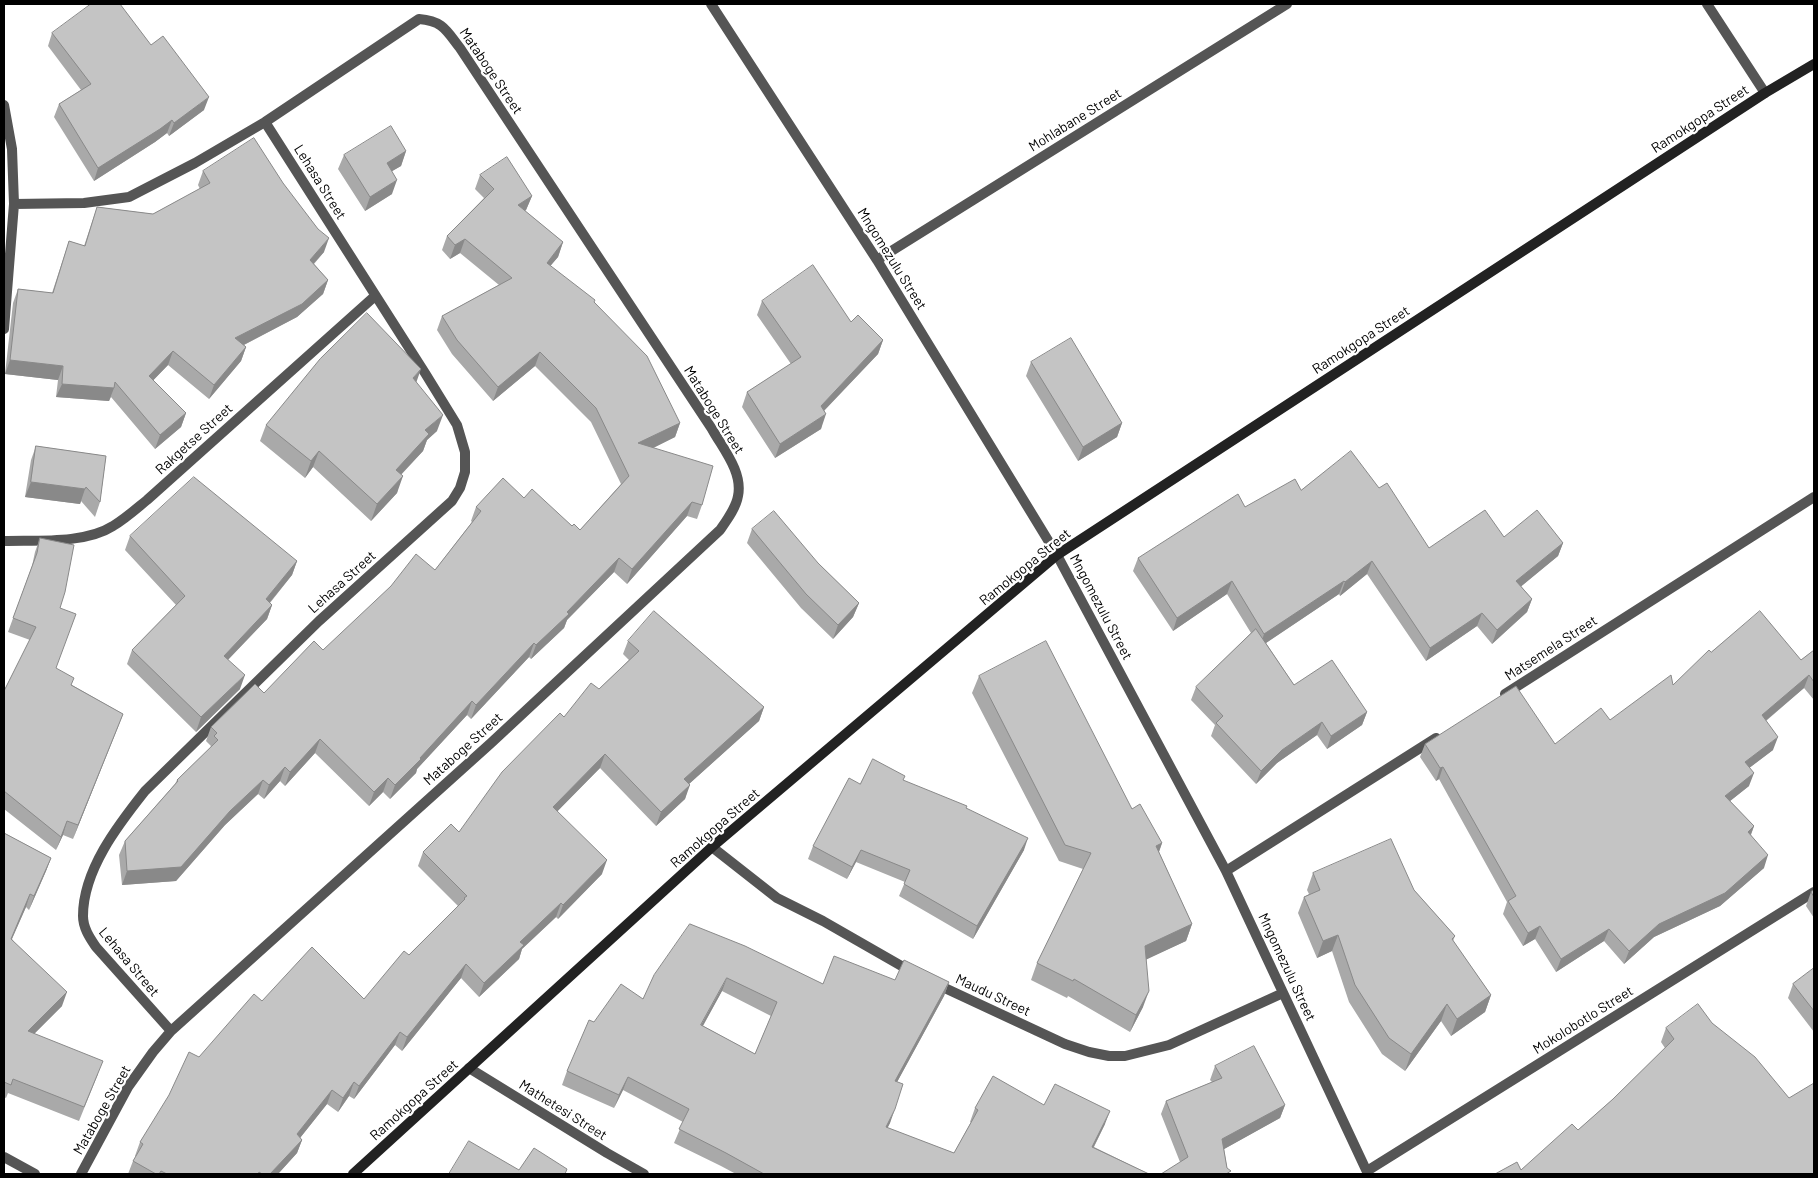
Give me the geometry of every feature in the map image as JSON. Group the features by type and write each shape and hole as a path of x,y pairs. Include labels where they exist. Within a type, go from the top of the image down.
{"street":[{"name":"Mohlabane Street","path":"877,260 1287,4"},
{"path":"1707,4 1765,93"},
{"name":"Mngomezulu Street","path":"714,5 877,260 1058,555 1226,871 1368,1173"},
{"name":"Mataboge Street","path":"14,204 84,203 129,197 195,163 265,122 419,19 430,20 442,26 460,48 712,429 734,468 740,483 738,498 720,530 484,749 171,1031 128,1087 81,1174"},
{"name":"Ramokgopa Street","path":"352,1174 712,847 1058,555 1765,93 1814,64"},
{"path":"4,105 12,149 14,204 4,330"},
{"name":"Lehasa Street","path":"171,1031 96,947 86,932 83,917 86,892 98,860 120,822 145,790 319,621 452,501 460,488 465,472 466,452 457,426 265,122"},
{"name":"Rakgetse Street","path":"4,541 67,539 94,535 112,527 147,500 375,296"},
{"name":"Matsemela Street","path":"1495,700 1814,497"},
{"path":"1226,871 1445,732"},
{"name":"Maudu Street","path":"712,847 777,898 823,921 925,979 1065,1044 1089,1052 1109,1056 1125,1056 1168,1045 1283,993"},
{"name":"Mokolobotlo Street","path":"1368,1173 1814,892"},
{"name":"Mathetesi Street","path":"469,1068 644,1174"},
{"path":"4,1157 35,1174"}],"building":[{"path":"91,4 120,4 151,45 163,36 209,97 174,123 172,120 98,168 59,104 91,84 52,33"},
{"path":"391,126 406,151 387,163 397,180 370,197 344,155"},
{"path":"254,138 283,183 318,229 329,238 310,260 328,280 302,304 235,338 246,347 214,385 173,351 149,376 186,413 160,435 115,382 114,388 62,384 63,366 10,360 18,289 53,293 69,241 85,246 97,207 153,214 210,183 203,171"},
{"path":"507,157 532,196 518,205 563,242 547,263 595,300 594,302 647,356 680,423 638,443 713,466 702,505 692,502 632,569 619,558 567,612 569,614 536,645 534,643 476,705 472,701 421,759 395,785 388,778 374,792 320,739 290,772 285,767 269,785 263,780 230,811 181,867 127,871 125,841 177,780 218,740 214,736 217,733 211,727 255,684 264,693 314,641 323,650 391,586 416,554 435,570 481,511 476,507 503,478 524,498 532,489 572,526 574,524 580,530 629,476 596,408 540,352 498,387 457,340 442,316 512,278 465,239 455,245 447,236 494,189 480,175"},
{"path":"813,265 851,322 858,315 883,340 821,406 826,414 780,444 747,392 801,357 762,301"},
{"path":"367,313 421,369 413,378 443,415 425,430 429,434 396,470 403,476 377,504 319,451 311,461 266,425 320,359"},
{"path":"1071,338 1122,423 1083,447 1031,362"},
{"path":"36,446 106,456 100,502 86,487 85,489 31,482"},
{"path":"1351,451 1379,488 1387,483 1429,548 1485,510 1504,537 1537,510 1563,543 1516,581 1532,599 1497,630 1482,613 1430,648 1372,561 1345,582 1264,634 1232,581 1177,618 1138,558 1238,494 1245,507 1295,479 1301,490"},
{"path":"194,477 297,561 266,599 272,605 224,656 245,675 201,717 132,650 185,596 130,536"},
{"path":"774,511 818,563 859,603 838,625 806,594 752,529"},
{"path":"40,538 74,545 60,608 76,614 56,668 74,678 71,685 123,714 78,825 67,821 61,837 4,791 4,691 36,627 13,618 37,553"},
{"path":"654,611 764,707 684,779 690,785 661,812 605,754 553,807 607,860 563,905 561,903 520,942 524,945 484,983 466,964 407,1037 400,1032 359,1086 354,1082 343,1098 332,1090 297,1134 302,1140 270,1174 259,1172 258,1174 167,1174 161,1171 159,1174 156,1174 133,1161 143,1144 140,1142 169,1095 189,1052 199,1057 254,994 262,1001 312,947 364,999 404,951 409,955 465,899 467,896 423,852 451,824 459,832 502,772 560,713 564,717 591,683 599,689 639,651 628,641"},
{"path":"1760,611 1801,660 1814,650 1814,682 1809,675 1762,715 1778,737 1745,762 1754,773 1725,796 1754,826 1748,832 1768,855 1725,893 1659,924 1629,951 1609,929 1561,959 1540,926 1528,933 1508,901 1516,896 1443,767 1440,768 1425,744 1516,686 1555,744 1601,708 1610,720 1671,675 1673,685 1709,650 1711,652"},
{"path":"1256,629 1294,685 1332,660 1367,712 1331,736 1322,722 1282,750 1261,771 1216,723 1223,716 1196,687"},
{"path":"1046,641 1132,809 1140,804 1162,843 1156,846 1192,924 1145,946 1149,991 1136,1015 1074,979 1073,981 1037,963 1091,853 1065,845 979,676"},
{"path":"873,759 905,776 903,780 967,806 966,808 1028,838 977,926 904,884 910,870 861,850 852,867 813,846 849,778 860,784"},
{"path":"4,833 51,858 34,896 30,894 11,939 67,992 28,1031 103,1061 84,1107 13,1079 11,1085 4,1082"},
{"path":"1391,839 1414,890 1455,936 1452,939 1491,995 1457,1019 1447,1004 1411,1054 1389,1038 1355,985 1338,935 1323,941 1304,897 1320,890 1313,873"},
{"path":"690,924 745,946 823,984 834,956 895,980 904,960 949,982 895,1081 903,1084 895,1109 886,1127 954,1153 978,1110 975,1108 993,1076 1044,1105 1055,1084 1110,1111 1092,1147 1149,1174 764,1174 679,1129 689,1109 628,1077 619,1095 567,1071 589,1020 594,1022 621,984 643,999 654,975","holes":["727,978 777,1002 755,1054 701,1025"]},
{"path":"1814,968 1814,1011 1793,984"},
{"path":"1698,1004 1712,1023 1755,1057 1789,1098 1814,1083 1814,1174 1495,1174 1517,1162 1521,1170 1572,1124 1578,1130 1613,1099 1674,1039 1666,1028"},
{"path":"1254,1046 1285,1105 1222,1139 1227,1168 1231,1171 1226,1174 1161,1174 1188,1157 1166,1101 1222,1078 1215,1066"},
{"path":"469,1141 519,1170 534,1148 567,1169 565,1174 449,1174"}]}
